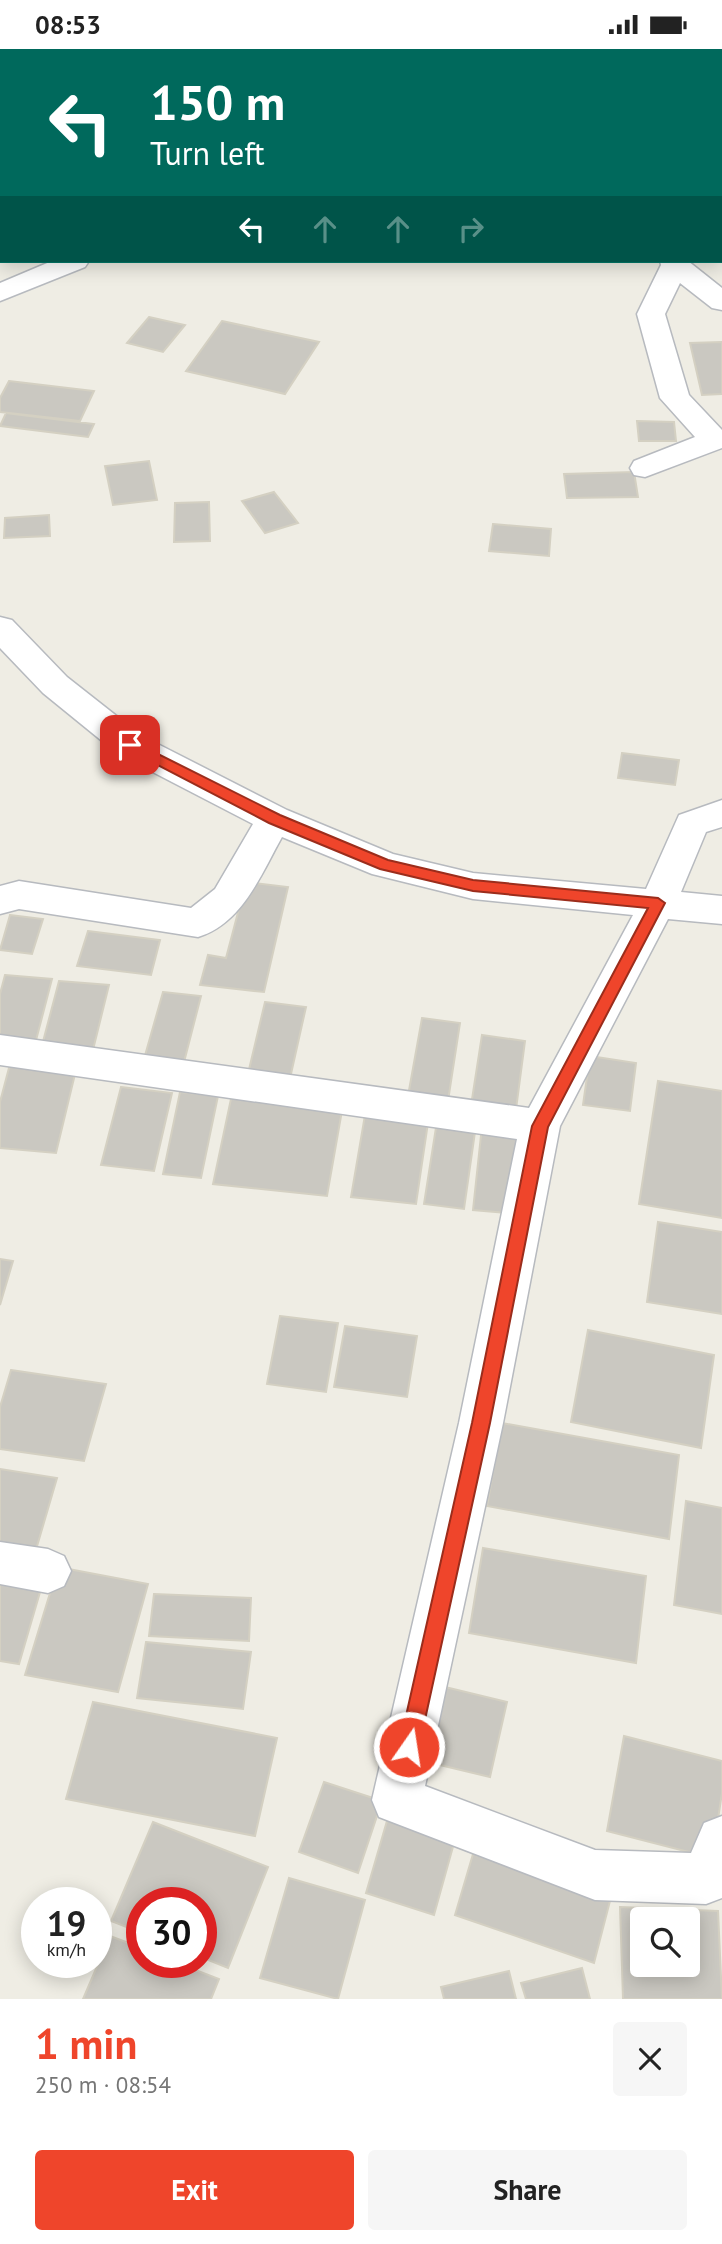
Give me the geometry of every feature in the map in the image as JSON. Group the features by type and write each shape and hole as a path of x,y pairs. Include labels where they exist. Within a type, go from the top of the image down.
{"street":[{"path":"0,293 70,263"},
{"path":"645,468 715,440 675,398 651,314 675,263 722,302"},
{"path":"0,628 55,685 130,745 274,819 385,865 473,885 722,909"},
{"path":"722,813 692,824 658,903 540,1126 481,1423 397,1800 595,1875 706,1879 722,1841"},
{"path":"0,901 19,895 198,923 228,899 274,819"},
{"path":"0,1050 540,1126"},
{"path":"0,1563 48,1571"}],"building":[{"path":"149,317 185,325 163,352 127,343"},
{"path":"222,321 319,342 285,394 186,371"},
{"path":"722,342 722,394 702,395 690,343"},
{"path":"9,381 94,391 80,421 0,412 0,398"},
{"path":"6,413 94,424 88,437 0,426"},
{"path":"637,421 674,422 676,441 639,441"},
{"path":"149,461 157,500 113,505 105,466"},
{"path":"634,472 638,497 567,498 564,474"},
{"path":"274,492 298,523 265,533 242,501"},
{"path":"209,502 210,541 174,542 175,503"},
{"path":"49,515 50,536 4,538 5,518"},
{"path":"493,524 551,529 549,556 489,551"},
{"path":"622,753 679,760 675,785 618,778"},
{"path":"246,882 288,887 264,992 200,985 208,955 226,958"},
{"path":"10,915 43,919 32,954 0,950"},
{"path":"88,931 160,940 151,975 77,966"},
{"path":"5,975 52,979 34,1048 0,1045 0,994"},
{"path":"59,981 109,985 91,1058 40,1053"},
{"path":"163,992 201,996 182,1070 142,1066"},
{"path":"265,1002 306,1007 289,1083 247,1078"},
{"path":"422,1018 460,1023 448,1101 408,1096"},
{"path":"482,1035 525,1041 515,1117 470,1112"},
{"path":"590,1056 636,1063 630,1111 583,1105"},
{"path":"10,1064 76,1070 56,1153 0,1148 0,1102"},
{"path":"658,1081 722,1091 722,1218 639,1204"},
{"path":"121,1087 172,1093 154,1171 101,1165"},
{"path":"180,1092 218,1096 201,1178 163,1174"},
{"path":"232,1094 343,1105 327,1196 213,1184"},
{"path":"366,1109 429,1116 416,1204 351,1197"},
{"path":"437,1121 476,1125 464,1209 424,1204"},
{"path":"482,1126 525,1130 517,1214 473,1210"},
{"path":"658,1222 722,1232 722,1314 647,1302"},
{"path":"0,1259 13,1261 0,1305"},
{"path":"280,1316 338,1323 326,1392 267,1384"},
{"path":"345,1326 417,1336 407,1397 334,1387"},
{"path":"588,1330 714,1355 701,1448 571,1422"},
{"path":"11,1370 106,1384 84,1461 0,1449 0,1407"},
{"path":"502,1423 679,1455 669,1539 487,1506"},
{"path":"0,1469 57,1478 33,1560 0,1555"},
{"path":"686,1501 722,1508 722,1614 674,1605"},
{"path":"483,1548 646,1576 636,1663 469,1633"},
{"path":"58,1567 148,1584 118,1692 25,1675"},
{"path":"0,1568 45,1575 19,1664 0,1661"},
{"path":"154,1594 251,1598 249,1641 149,1636"},
{"path":"146,1642 251,1652 243,1709 137,1698"},
{"path":"441,1686 507,1702 490,1777 423,1761"},
{"path":"93,1702 277,1738 255,1836 66,1799"},
{"path":"624,1736 722,1761 722,1793 712,1858 607,1831"},
{"path":"324,1782 382,1801 358,1873 299,1852"},
{"path":"389,1814 456,1836 434,1915 366,1893"},
{"path":"153,1822 268,1867 228,1968 217,1964 217,1887 126,1887 126,1927 112,1921 112,1919"},
{"path":"473,1854 610,1901 594,1963 455,1915"},
{"path":"289,1878 365,1900 338,1999 260,1978"},
{"path":"620,1907 630,1907 630,1977 700,1977 700,1910 718,1911 722,1999 623,1999"},
{"path":"112,1937 126,1942 126,1978 219,1979 211,1999 83,1999 92,1978 112,1978"},
{"path":"582,1968 590,1999 526,1999 521,1983"},
{"path":"509,1971 516,1999 444,1999 441,1987"}],"route":[{"path":"130,745 274,819 385,865 473,885 658,903 540,1126 481,1423 409,1747"}]}
